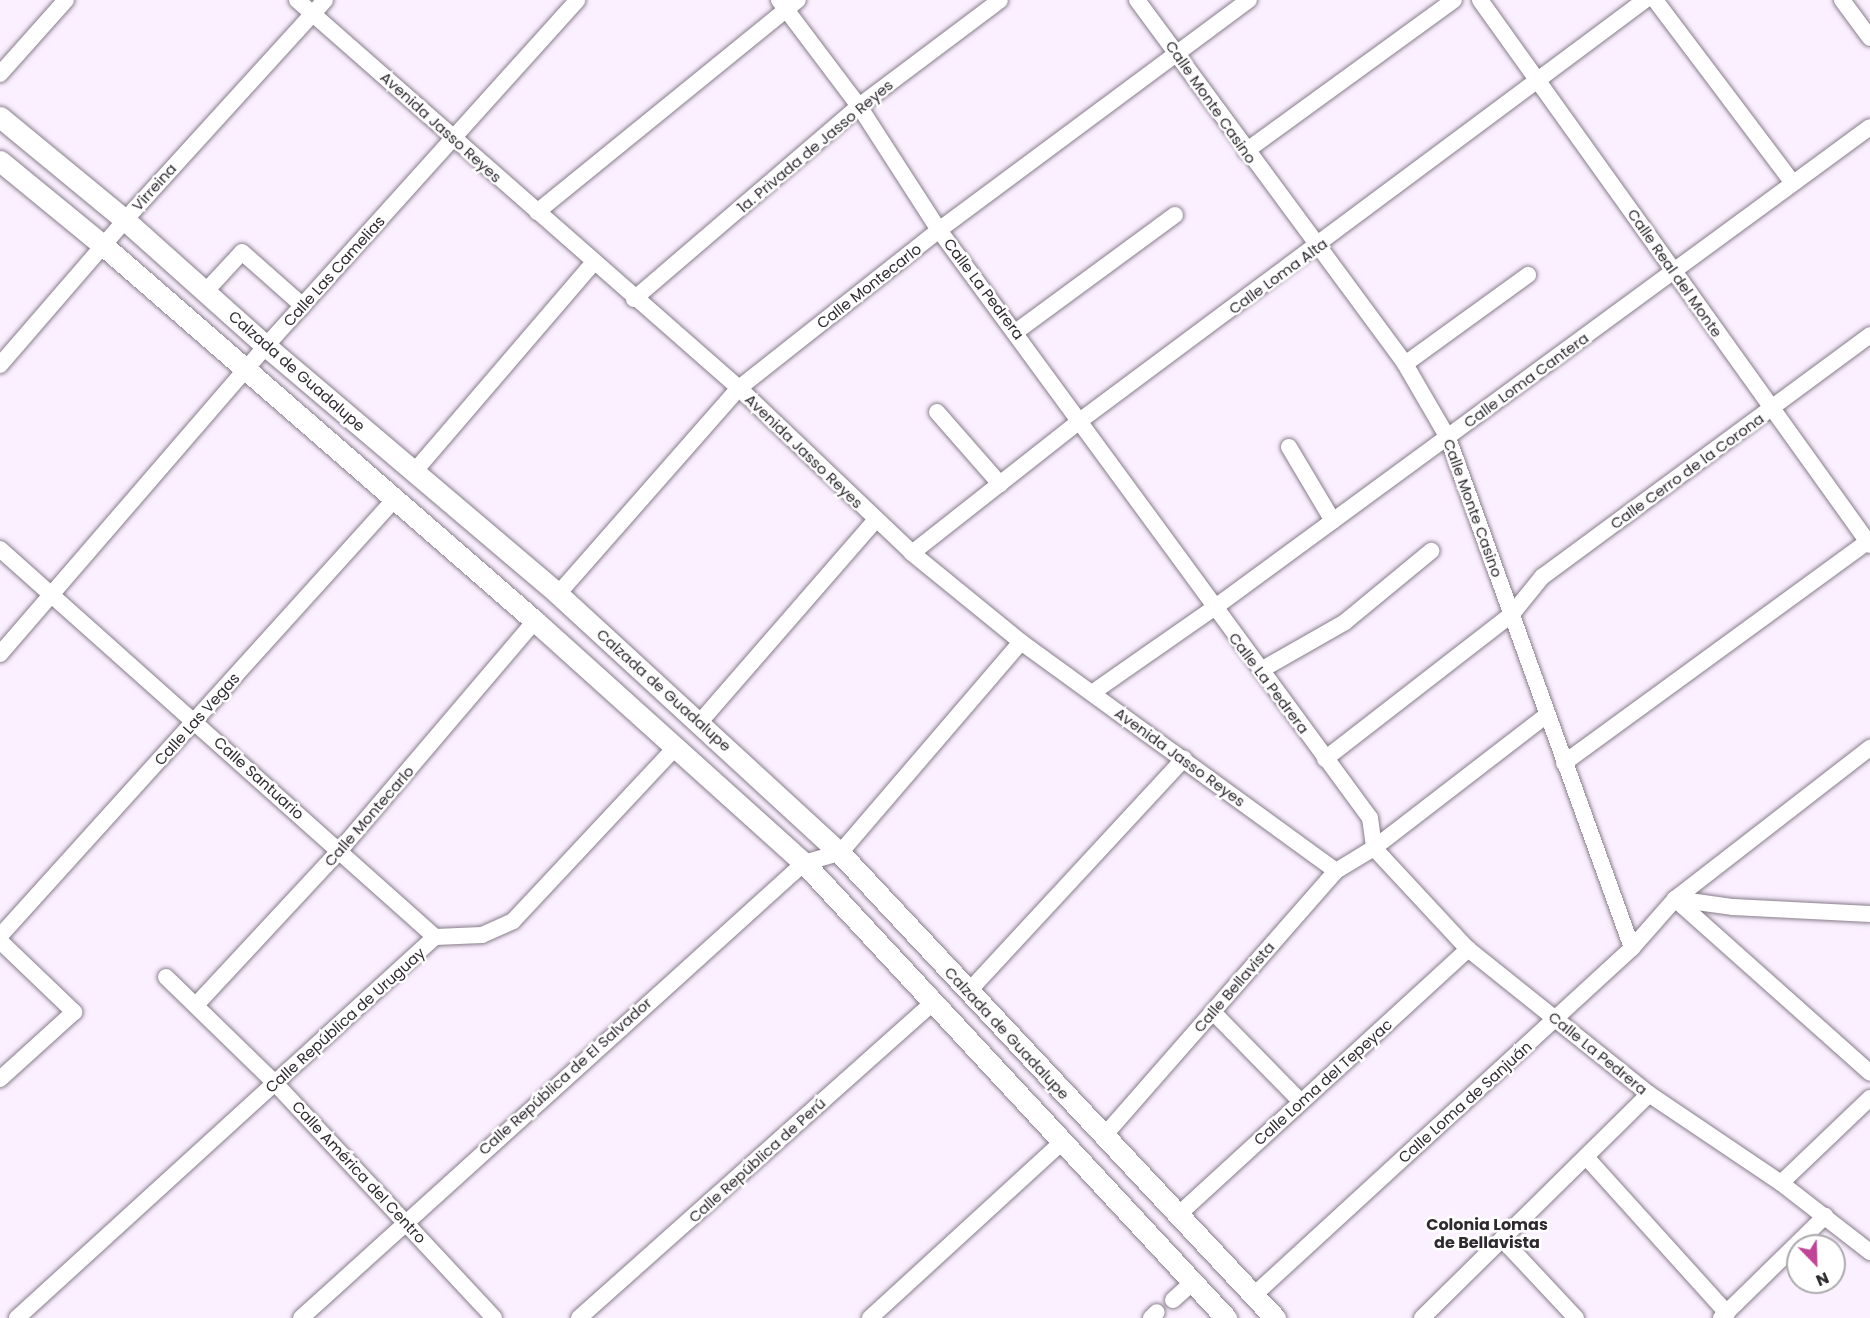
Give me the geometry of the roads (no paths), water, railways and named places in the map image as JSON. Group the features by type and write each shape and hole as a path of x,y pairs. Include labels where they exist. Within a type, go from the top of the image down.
{"main road":[{"name":"Calzada de Guadalupe","path":"0,117 125,220 266,346 558,594 840,853 1103,1137 1275,1318"},
{"path":"0,161 104,246 393,501 535,621 677,746 804,863 1226,1318"}],"street":[{"path":"0,74 66,0"},
{"name":"Avenida Jasso Reyes","path":"297,0 634,299 739,388 912,553 1021,642 1336,871"},
{"name":"Virreina","path":"0,365 125,220 311,12 325,0"},
{"name":"Calle Las Camelias","path":"0,654 266,346 455,139 577,0"},
{"name":"1a. Privada de Jasso Reyes","path":"634,299 859,106 1000,0"},
{"name":"Calle Monte Casino","path":"1137,0 1178,52 1316,248 1405,364 1448,438 1632,948"},
{"name":"Calle Montecarlo","path":"558,594 739,388 939,230 1249,0"},
{"path":"1246,151 1454,0"},
{"name":"Calle Real del Monte","path":"1480,0 1771,409 1869,542"},
{"name":"Calle Loma Alta","path":"912,553 1081,420 1316,248 1645,0"},
{"path":"1655,0 1793,183"},
{"path":"1842,0 1870,38"},
{"path":"537,212 788,3"},
{"name":"Calle La Pedrera","path":"788,3 859,106 939,230 1017,331 1214,609 1370,818 1374,848 1468,949 1649,1094 1781,1184 1870,1252"},
{"name":"Calle Loma Cantera","path":"1092,693 1214,609 1870,127"},
{"path":"1017,331 1176,215"},
{"path":"206,292 242,252 303,306"},
{"path":"414,472 594,263"},
{"path":"1405,364 1528,274"},
{"name":"Calle Cerro de la Corona","path":"1325,759 1512,614 1542,577 1870,335"},
{"path":"937,412 1000,484"},
{"path":"1288,447 1334,521"},
{"name":"Calle Las Vegas","path":"0,936 393,501"},
{"path":"700,722 875,520"},
{"path":"1564,763 1869,542"},
{"name":"Calle Santuario","path":"0,549 340,850 435,938"},
{"path":"1261,670 1345,621 1431,551"},
{"name":"Calle Montecarlo","path":"196,1005 340,850 535,621"},
{"path":"840,853 1021,642"},
{"path":"1374,848 1547,715"},
{"name":"Calle República de Uruguay","path":"17,1318 435,938 482,935 513,921 677,746"},
{"name":"Calle Loma de Sanjuán","path":"1254,1295 1632,948 1675,899 1870,748"},
{"path":"969,992 1184,759"},
{"name":"Calle Bellavista","path":"1103,1137 1336,871 1374,848"},
{"name":"Calle República de El Salvador","path":"301,1318 405,1221 804,863 840,853"},
{"path":"1675,899 1733,907 1870,914"},
{"path":"1675,899 1870,1074"},
{"path":"0,941 74,1012 0,1079"},
{"name":"Calle Loma del Tepeyac","path":"1178,1215 1468,949"},
{"name":"Calle América del Centro","path":"166,977 275,1083 494,1318"},
{"name":"Calle República de Perú","path":"579,1318 934,1002"},
{"path":"1213,1012 1301,1102"},
{"path":"1425,1317 1649,1094"},
{"path":"1781,1184 1870,1098"},
{"path":"870,1318 1063,1141"},
{"path":"1587,1158 1724,1315 1825,1216"},
{"path":"1503,1240 1576,1318"},
{"path":"1173,1300 1192,1283"}],"district":[{"name":"Colonia Lomas de Bellavista","path":"1487,1234"}]}
